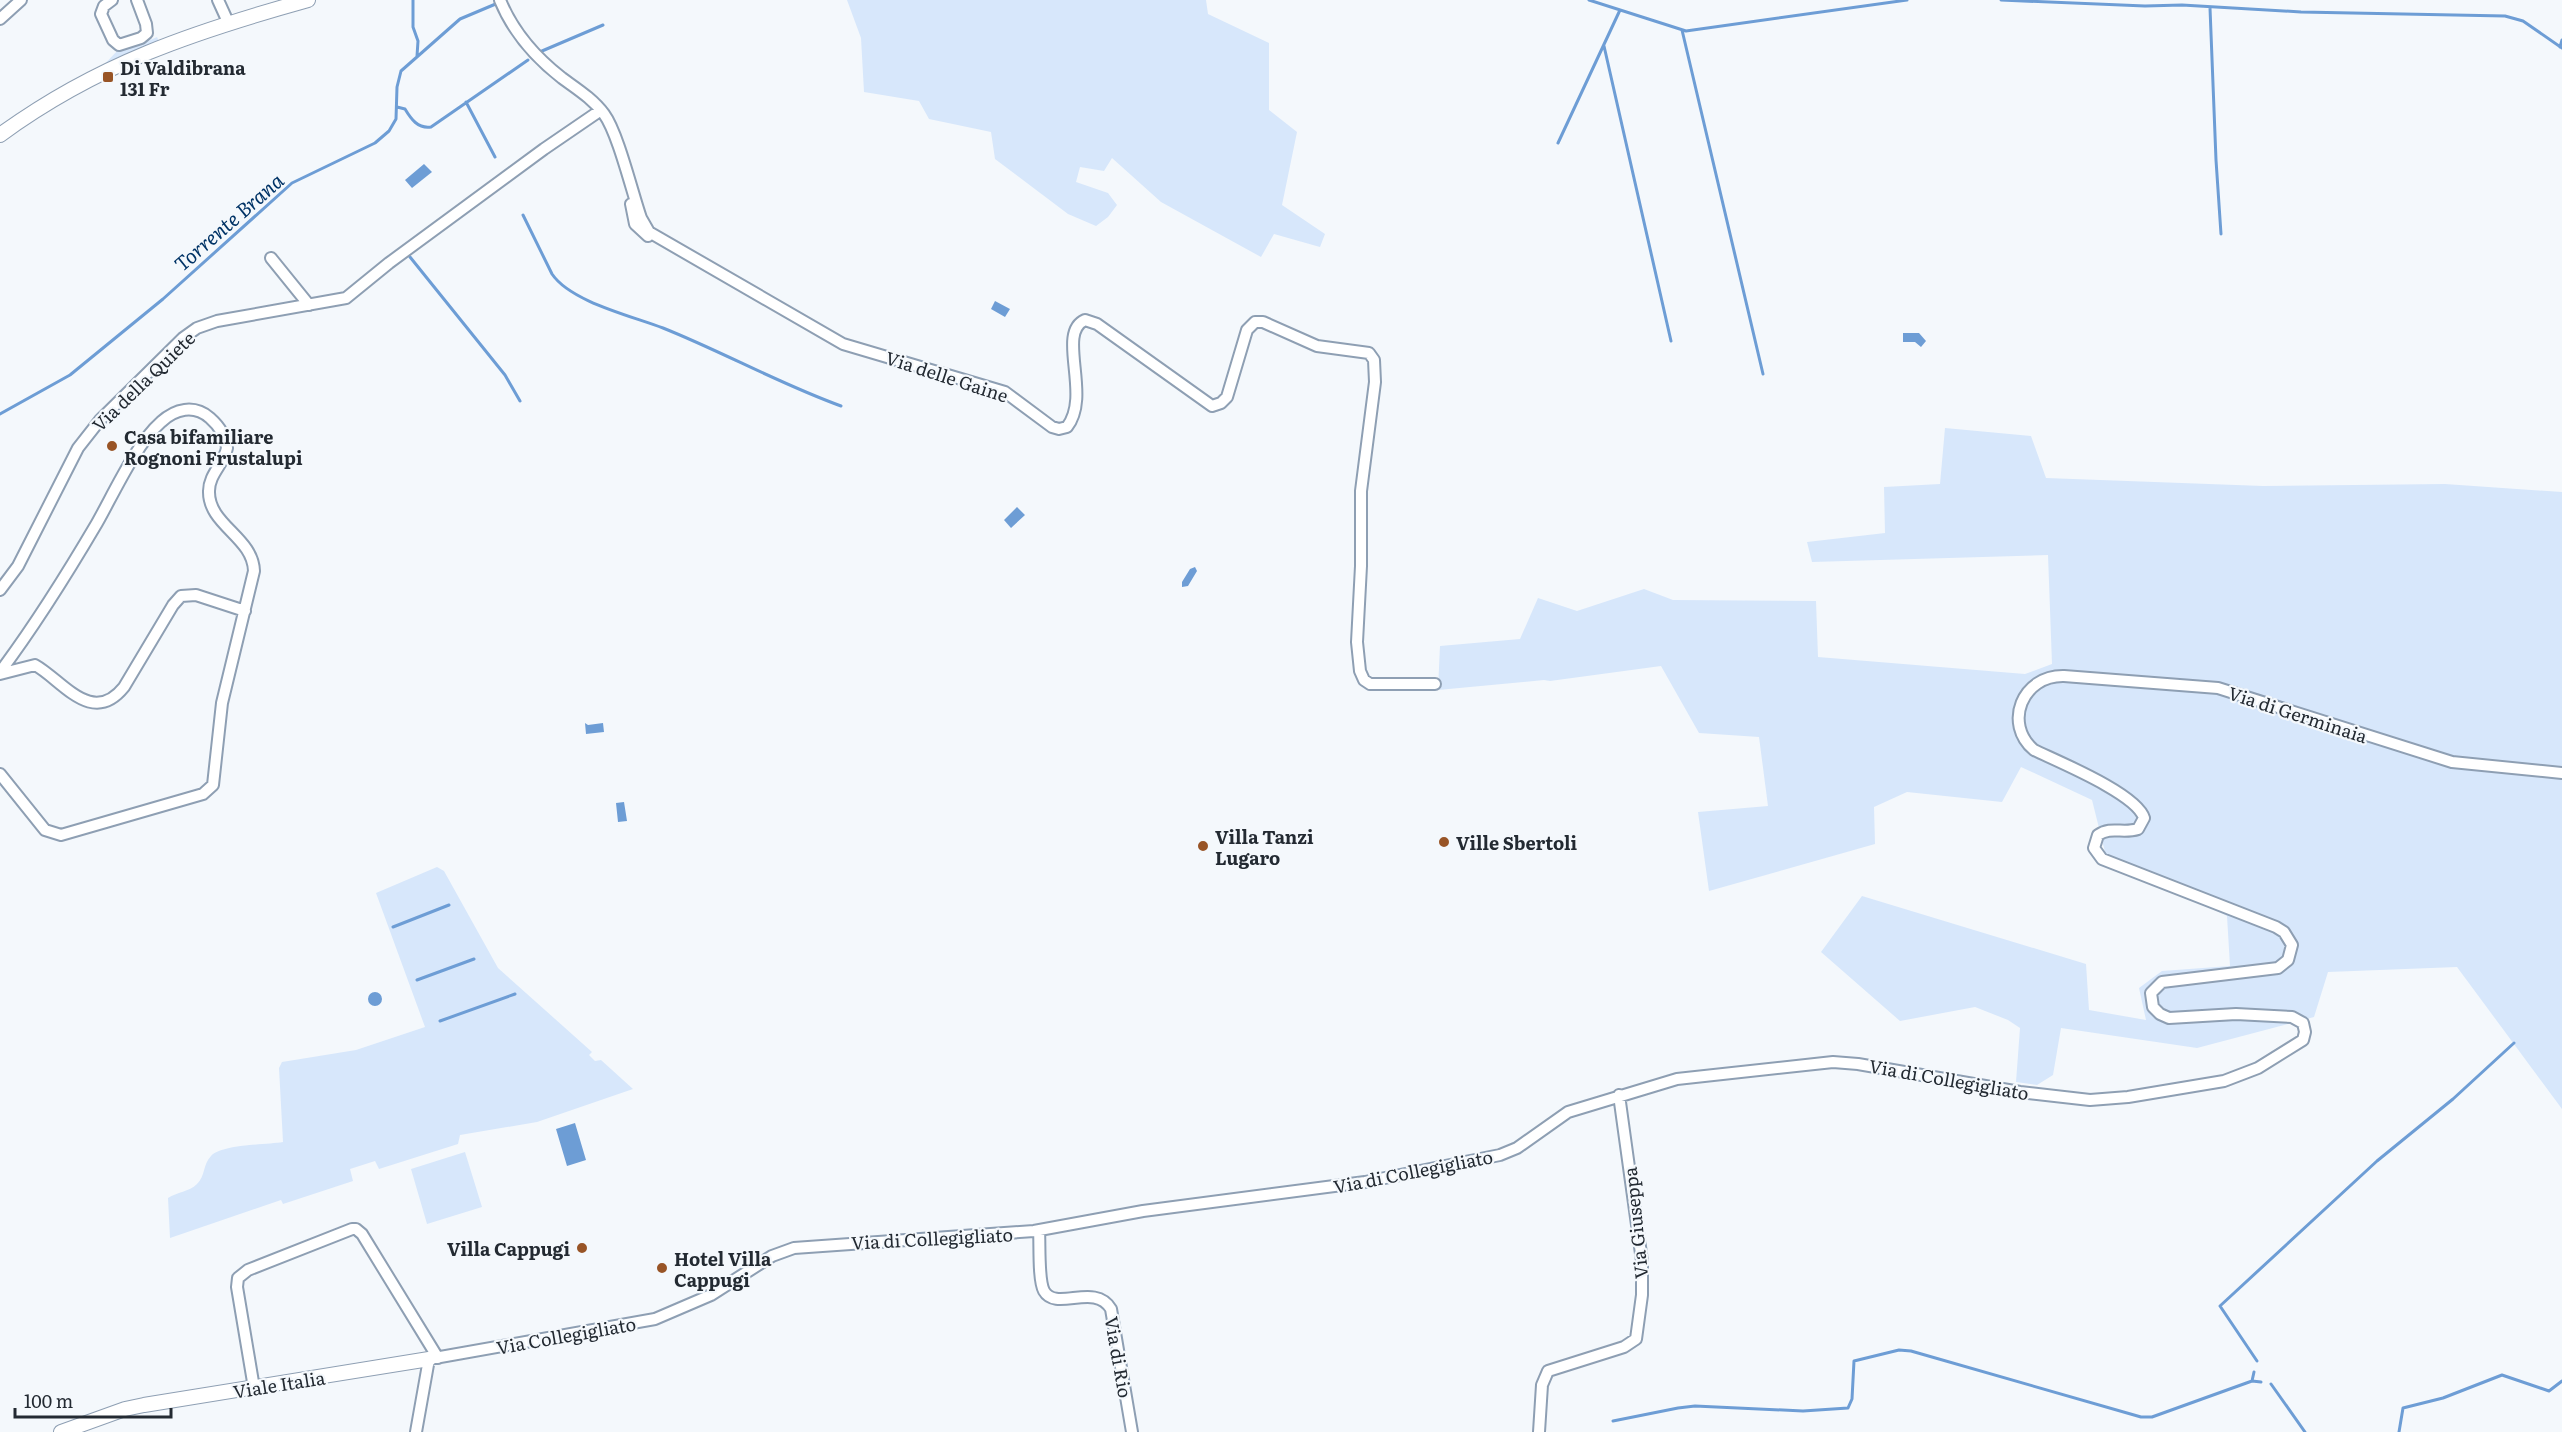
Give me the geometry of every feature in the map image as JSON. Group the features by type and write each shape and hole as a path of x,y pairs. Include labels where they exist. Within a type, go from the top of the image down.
{"street":[{"path":"0,19 21,0"},
{"path":"112,0 104,6 101,14 113,40 119,45 141,38 147,33 137,0"},
{"path":"218,0 228,22"},
{"path":"0,135 52,100 106,71 166,44 228,22 308,0"},
{"name":"Via delle Gaine","path":"502,5 515,30 533,52 601,110 610,125 629,183 635,224 647,236 662,240 843,344 1005,392 1052,427 1059,429 1069,425 1076,406 1077,383 1072,334 1080,322 1089,320 1097,324 1206,403 1214,406 1221,403 1228,394 1250,326 1257,321 1310,344 1368,353 1374,360 1375,382 1361,491 1358,666 1364,680 1375,685 1435,684"},
{"name":"Via della Quiete","path":"0,590 18,566 78,448 100,420 190,332 217,321 346,298 388,263 601,110"},
{"path":"271,258 309,305"},
{"path":"0,673 42,614 149,435 168,416 186,409 198,410 207,415 219,427 226,439 226,453 210,482 209,495 217,514 253,557 254,578 222,703 214,781 207,792 62,835 45,830 0,774"},
{"path":"0,673 35,665 75,697 86,701 105,701 124,687 173,605 181,596 196,595 245,611"},
{"name":"Via di Germinaia","path":"2032,685 2058,676 2218,688 2451,762 2562,773"},
{"name":"Via di Collegigliato","path":"762,1262 781,1252 803,1246 1040,1230 1143,1211 1365,1182 1492,1158 1517,1148 1568,1112 1677,1078 1833,1062 2076,1099 2128,1097 2186,1089 2243,1075 2300,1044 2304,1036 2304,1028 2300,1020 2292,1017 2236,1014 2176,1019 2164,1016 2157,1011 2151,1002 2151,993 2162,982 2278,968 2288,960 2292,945 2284,932 2276,927 2215,902 2149,880 2098,857 2094,848 2098,835 2108,830 2138,829 2142,825 2142,812 2133,801 2111,788 2028,745 2021,733 2019,720 2025,695 2032,685"},
{"name":"Via Giuseppa","path":"1539,1432 1542,1385 1548,1371 1624,1347 1636,1338 1642,1295 1642,1261 1619,1095"},
{"path":"254,1388 237,1287 238,1278 248,1270 352,1229 363,1234 433,1358 416,1432"},
{"name":"Via di Rio","path":"1040,1230 1042,1284 1045,1293 1054,1299 1097,1297 1106,1301 1111,1308 1132,1432"},
{"name":"Via Collegigliato","path":"433,1358 655,1319 722,1289 762,1262"},
{"name":"Viale Italia","path":"62,1432 134,1407 433,1358"}],"shaded area":[{"path":"847,0 1206,0 1208,14 1269,43 1269,110 1297,132 1282,205 1325,234 1320,247 1274,234 1261,257 1161,202 1112,158 1104,171 1080,167 1076,182 1108,193 1117,205 1108,217 1096,226 1068,214 995,159 991,132 929,119 919,101 864,92 861,38"},
{"path":"157,37 160,44 99,70 119,49 137,46"},
{"path":"1945,428 2031,436 2046,478 2263,486 2445,484 2562,492 2562,1109 2457,967 2328,972 2314,1017 2197,1048 2061,1028 2053,1075 2037,1085 2016,1082 2020,1028 2008,1020 1975,1007 1900,1021 1821,952 1862,896 2086,964 2089,1010 2146,1020 2139,988 2162,971 2230,966 2227,916 2106,856 2092,800 2021,767 2002,802 1907,792 1874,807 1875,844 1709,891 1698,812 1768,806 1759,737 1699,733 1661,666 1550,681 1438,690 1440,646 1520,639 1538,598 1577,611 1644,589 1673,600 1816,601 1818,657 2025,674 2052,664 2048,555 1812,562 1807,542 1885,533 1884,487 1940,484"},
{"path":"437,867 444,871 498,968 592,1052 589,1055 595,1061 601,1060 633,1089 537,1122 460,1135 458,1144 379,1169 375,1161 350,1169 353,1181 283,1204 281,1200 170,1238 168,1198 197,1184 211,1156 234,1147 283,1142 279,1068 282,1062 356,1050 425,1027 376,893"},
{"path":"465,1152 482,1207 427,1224 411,1169"}],"water":[{"path":"424,164 432,172 412,188 405,180"},
{"path":"995,301 1010,309 1005,317 991,309"},
{"path":"1903,333 1919,333 1926,341 1921,347 1915,342 1903,342"},
{"path":"1017,507 1025,515 1011,528 1004,520"},
{"path":"1195,567 1197,571 1188,586 1182,587 1182,582 1190,569"},
{"path":"585,723 588,725 603,723 604,732 586,734"},
{"path":"624,802 627,821 618,822 616,803"},
{"path":"372,992 378,992 382,999 378,1006 372,1006 368,1002 368,996"},
{"path":"575,1123 586,1160 567,1166 556,1129"}],"waterway":[{"path":"413,0 413,27 418,41 417,56"},
{"path":"1589,0 1686,31 1907,0"},
{"path":"2001,0 2145,6 2182,5 2301,12 2505,16 2523,21 2562,48"},
{"name":"Torrente Brana","path":"0,414 70,375 163,299 292,183 375,143 389,131 396,119 397,87 401,71 460,19 498,3"},
{"path":"2210,8 2221,234"},
{"path":"1558,143 1620,10"},
{"path":"542,51 603,25"},
{"path":"1682,30 1763,374"},
{"path":"2560,47 2562,40"},
{"path":"1604,46 1671,341"},
{"path":"397,107 405,109 412,120 419,125 431,127 528,60"},
{"path":"466,102 495,157"},
{"path":"523,215 552,274 573,293 603,307 685,337 841,406"},
{"path":"410,257 505,375 520,401"},
{"path":"393,927 449,905"},
{"path":"417,980 474,959"},
{"path":"440,1021 515,994"},
{"path":"2257,1361 2220,1306 2377,1161 2453,1099 2514,1043"},
{"path":"1613,1421 1695,1406 1803,1411 1848,1408 1852,1399 1854,1361 1899,1350 1911,1351 2141,1417 2152,1417 2252,1381 2261,1382"},
{"path":"2252,1381 2254,1372"},
{"path":"2399,1432 2403,1408 2443,1398 2502,1375 2549,1391 2562,1381"},
{"path":"2271,1384 2305,1432"}],"place":[{"name":"Di Valdibrana 131 Fr","path":"108,77"},
{"name":"Casa bifamiliare Rognoni Frustalupi","path":"112,446"},
{"name":"Ville Sbertoli","path":"1444,842"},
{"name":"Villa Tanzi Lugaro","path":"1203,846"},
{"name":"Villa Cappugi","path":"582,1248"},
{"name":"Hotel Villa Cappugi","path":"662,1268"}]}
